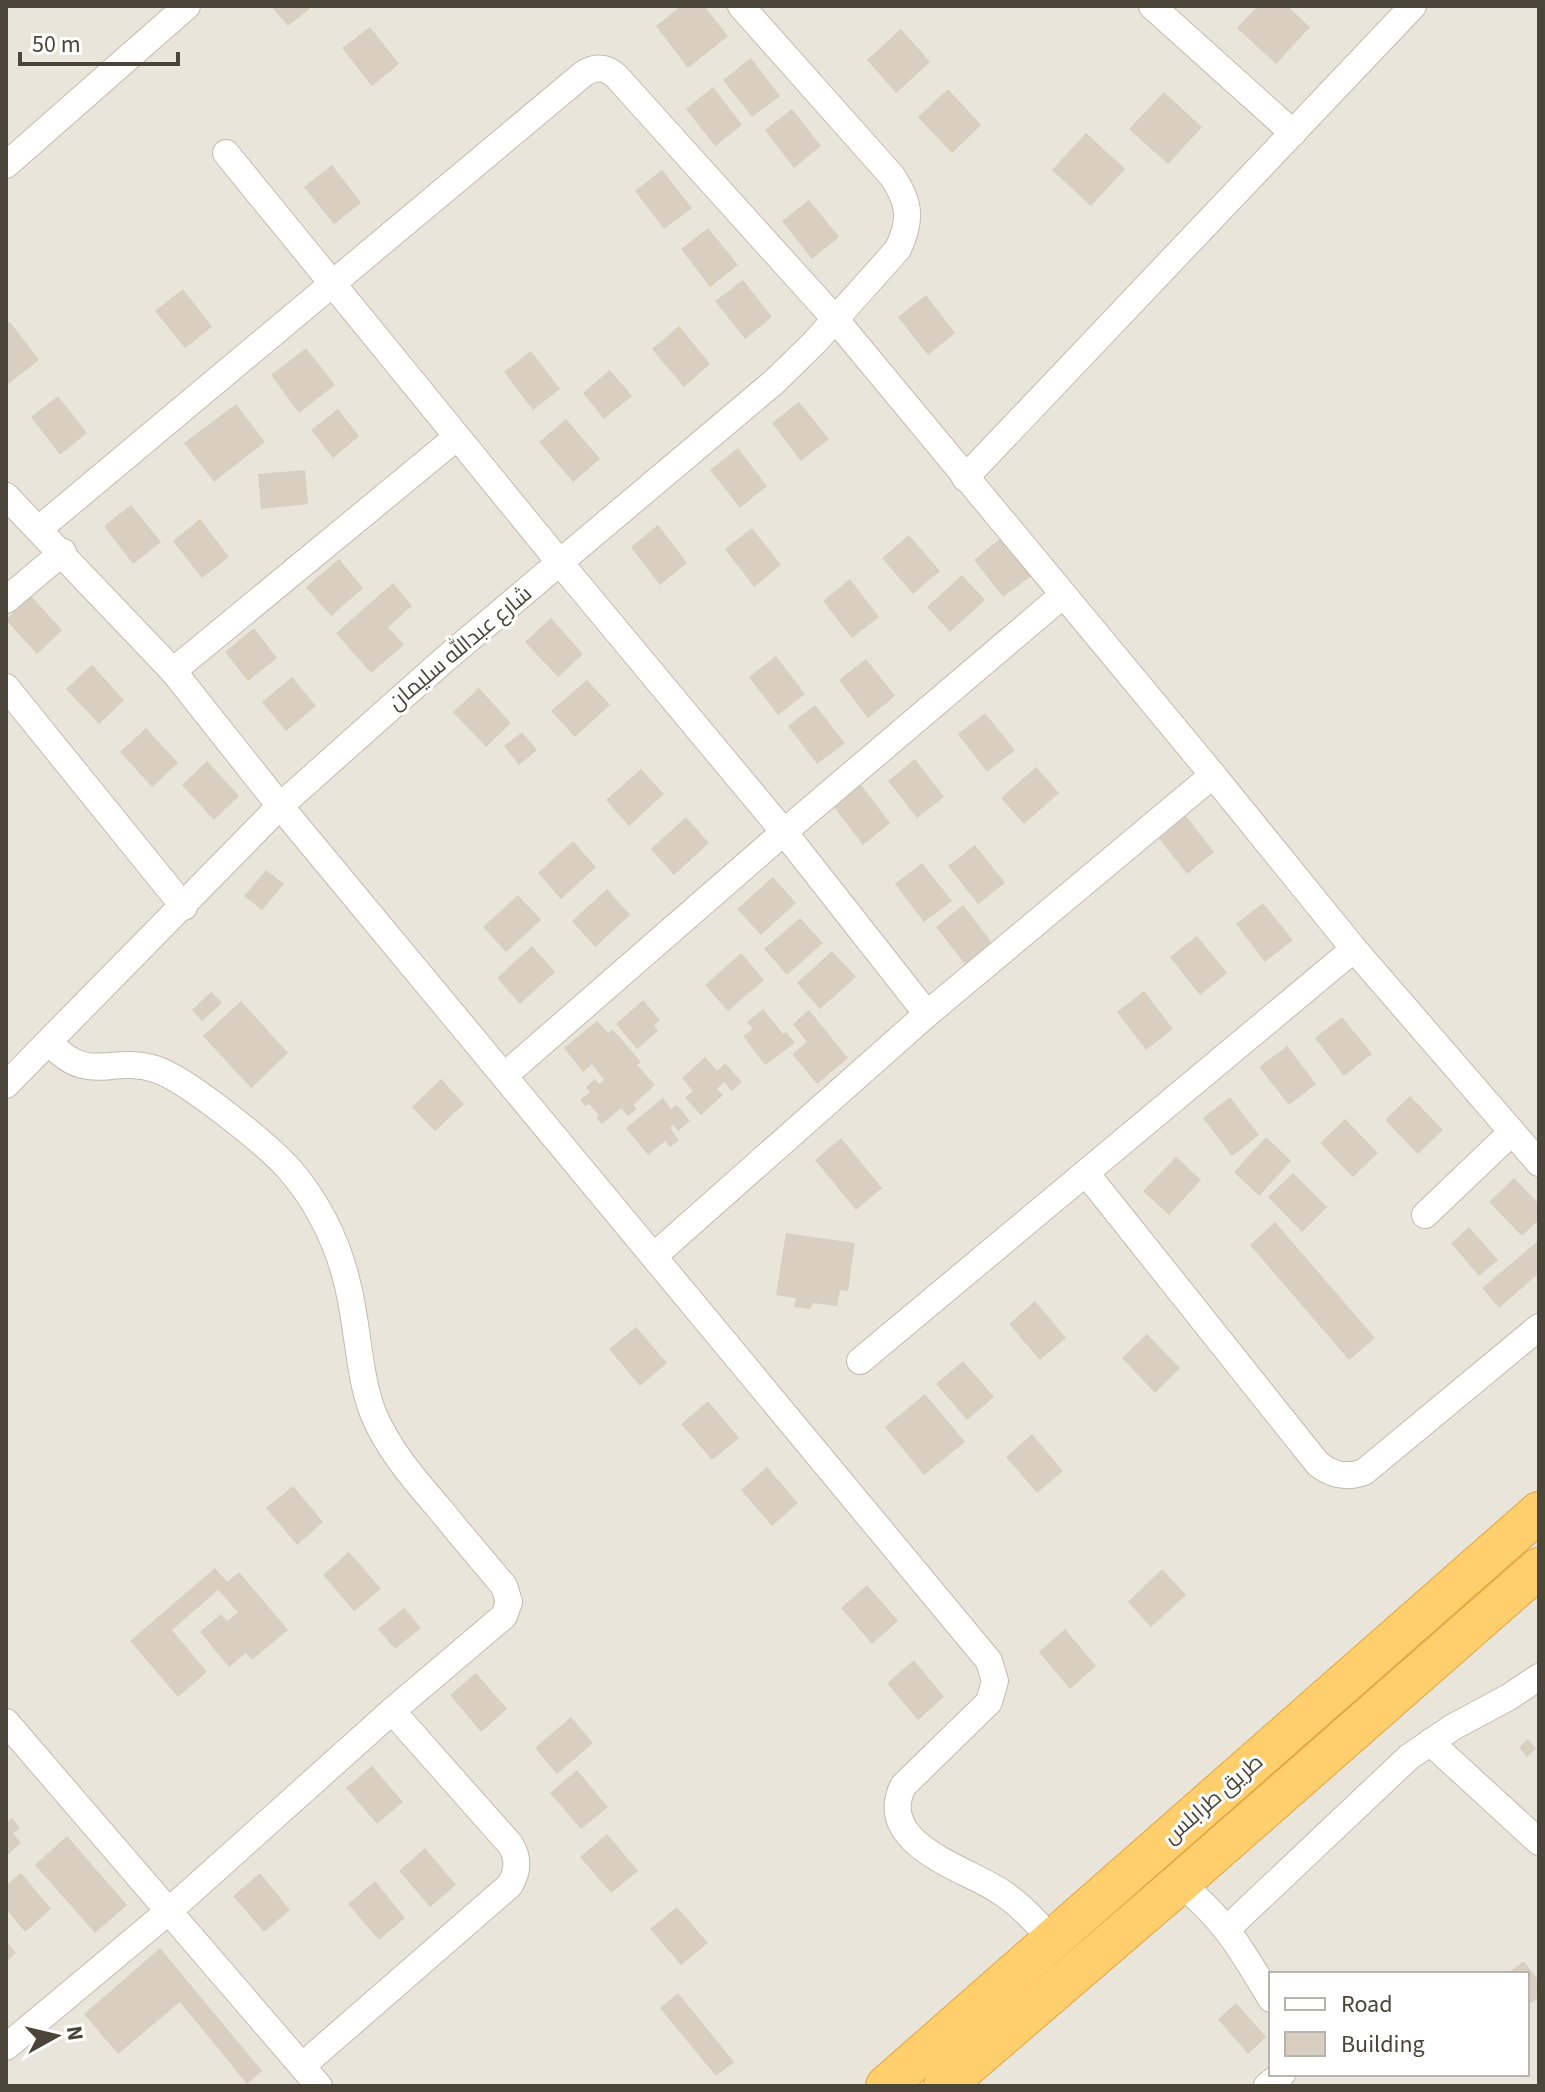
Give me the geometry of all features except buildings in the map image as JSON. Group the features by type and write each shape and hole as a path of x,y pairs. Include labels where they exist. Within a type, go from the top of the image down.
{"highway":[{"name":"طريق طرابلس","path":"886,2086 1539,1512"},
{"path":"944,2086 1539,1568"}],"street":[{"path":"6,165 187,6"},
{"name":"شارع عبدالله سليمان","path":"6,1085 280,806 432,670 774,382 836,320 898,249 906,232 908,214 904,193 741,6"},
{"path":"1152,6 1293,133"},
{"path":"965,478 1413,6"},
{"path":"39,529 582,75 600,68 617,77 836,320 1354,949 1539,1163"},
{"path":"226,153 784,832 927,1014"},
{"path":"173,671 457,437"},
{"path":"6,496 63,552 173,671 280,806 989,1661 995,1681 989,1702 903,1786 897,1812 904,1828 934,1858 1003,1893 1051,1939"},
{"path":"6,600 63,552"},
{"path":"504,1076 1063,595"},
{"path":"6,687 184,907"},
{"path":"654,1256 927,1014 1213,775"},
{"path":"860,1361 1354,949"},
{"path":"6,2047 169,1911 392,1711 504,1616 509,1602 504,1586 398,1458 379,1427 363,1377 348,1285 331,1234 304,1188 272,1151 171,1076 141,1066 83,1067 70,1061 49,1042"},
{"path":"1425,1215 1511,1133"},
{"path":"1086,1173 1318,1464 1333,1474 1343,1476 1364,1472 1539,1327"},
{"path":"1228,1928 1392,1772 1430,1742 1539,1677"},
{"path":"6,1722 16,1753 169,1911 310,2079 510,1885 516,1871 516,1857 510,1844 392,1711"},
{"path":"1430,1742 1539,1842"},
{"path":"1180,1883 1228,1928 1269,1996"}],"shaded area":[{"path":"6,6 1539,6 1539,2086 6,2086"}]}
